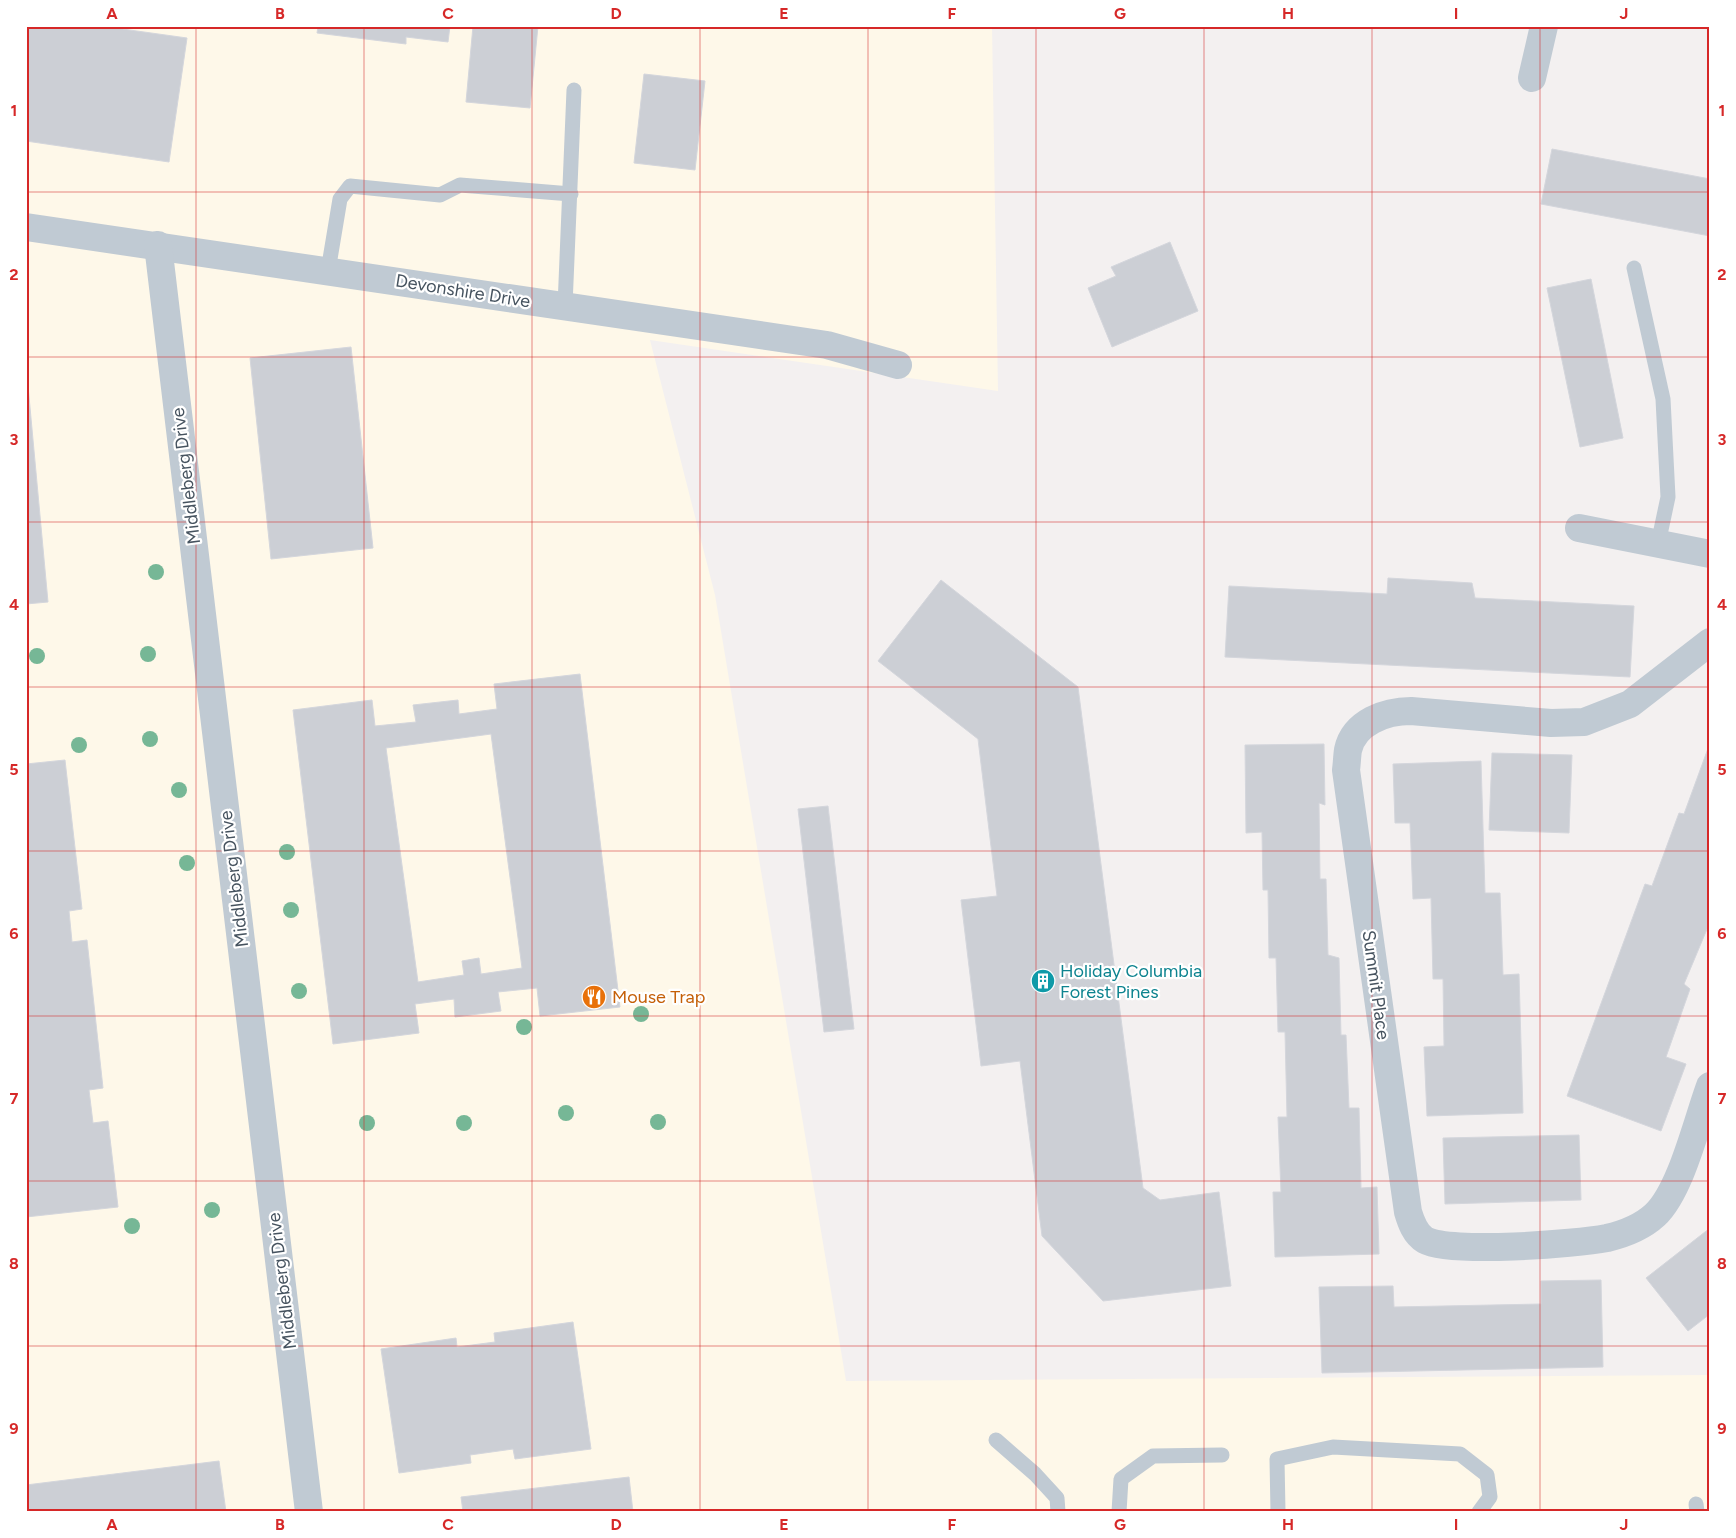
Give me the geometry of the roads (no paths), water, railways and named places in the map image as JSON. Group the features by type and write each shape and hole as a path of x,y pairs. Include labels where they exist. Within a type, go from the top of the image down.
{"street":[{"path":"1532,78 1544,26"},
{"name":"Devonshire Drive","path":"26,226 827,345 898,365"},
{"name":"Middleberg Drive","path":"158,246 309,1512"},
{"path":"1579,528 1710,554"},
{"name":"Summit Place","path":"1710,642 1630,704 1584,722 1551,723 1411,711 1395,711 1380,716 1365,724 1354,735 1348,749 1346,770 1408,1212 1411,1223 1424,1240 1442,1246 1510,1247 1576,1243 1632,1230 1652,1217 1667,1202 1676,1183 1710,1086"}],"lane":[{"path":"565,306 574,90"},
{"path":"328,271 340,199 350,186 440,195 460,185 571,194"},
{"path":"1634,268 1663,399 1668,497 1658,544"},
{"path":"996,1440 1035,1474 1057,1498 1058,1512"},
{"path":"1278,1512 1277,1459 1333,1447 1460,1454 1486,1475 1490,1497 1479,1512"},
{"path":"1118,1512 1121,1479 1153,1456 1222,1455"}],"place":[{"name":"Holiday Columbia Forest Pines","path":"1043,981"},
{"name":"Mouse Trap","path":"594,997"}]}
